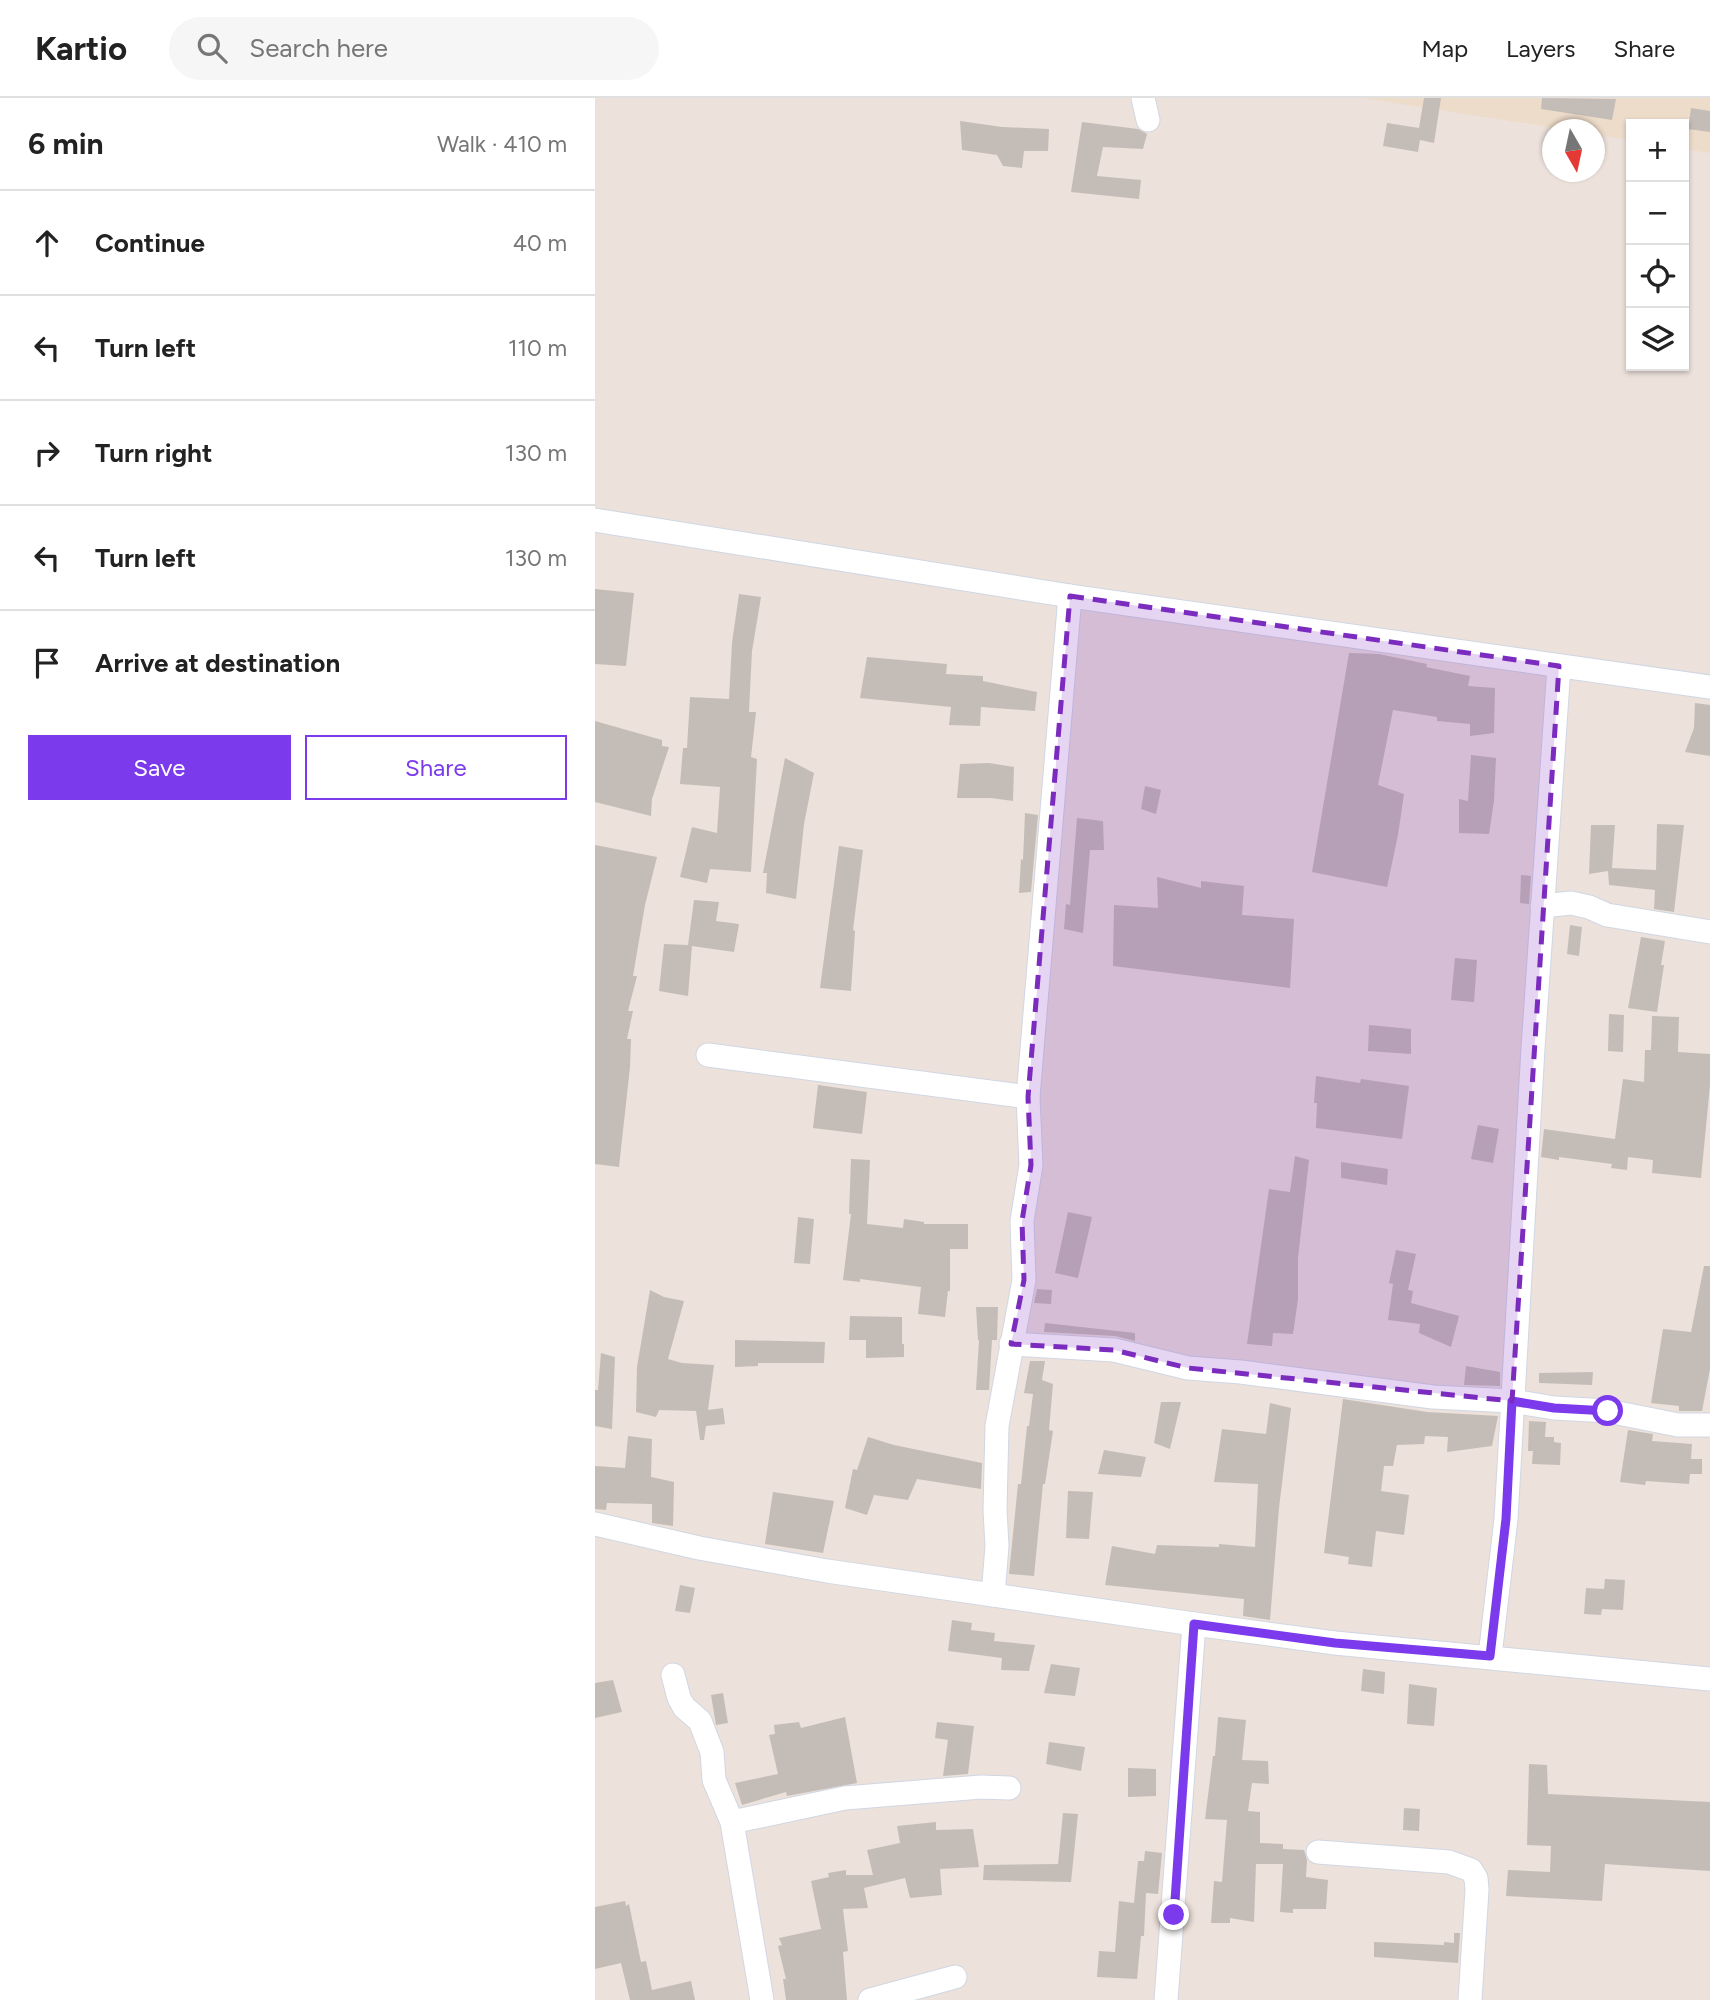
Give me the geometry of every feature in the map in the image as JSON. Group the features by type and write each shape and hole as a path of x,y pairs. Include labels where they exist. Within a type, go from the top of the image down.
{"street":[{"path":"595,520 1070,596 1710,687"},
{"path":"993,1595 997,1546 997,1426 1024,1280 1022,1221 1031,1165 1028,1097 1070,596"},
{"path":"1490,1656 1506,1519 1559,666"},
{"path":"1542,906 1571,903 1607,915 1710,932"},
{"path":"708,1055 1028,1097"},
{"path":"1011,1344 1114,1350 1188,1368 1241,1372 1433,1397 1512,1401 1554,1408 1608,1411 1678,1425 1710,1424"},
{"path":"595,1524 699,1548 827,1572 1194,1624 1335,1643 1710,1679"},
{"path":"1166,2000 1194,1624"},
{"path":"673,1675 684,1707 700,1721 712,1752 714,1780 732,1822 739,1877 762,2000"},
{"path":"732,1822 845,1798 981,1787 1009,1788"},
{"path":"1318,1852 1449,1862 1471,1870 1476,1878 1477,1890 1470,2000"},
{"path":"870,2000 955,1977"}],"highlighted area":[{"path":"1070,596 1559,666 1512,1401 1188,1368 1114,1350 1011,1344 1024,1280 1022,1221 1031,1165 1028,1097"}],"shaded area":[{"path":"1362,98 1710,98 1710,153 1689,150 1689,119 1626,119 1626,139 1605,136 1605,119 1542,119 1542,126"}],"building":[{"path":"1424,98 1441,98 1434,143 1420,140 1418,152 1383,146 1387,123 1419,128"},
{"path":"1542,98 1616,99 1612,120 1541,109"},
{"path":"1691,108 1710,111 1710,132 1689,129"},
{"path":"960,121 1002,127 1049,129 1048,151 1024,151 1022,168 1003,166 997,155 962,150"},
{"path":"1082,122 1138,129 1147,134 1143,149 1103,147 1097,176 1141,180 1139,199 1071,192"},
{"path":"595,589 634,593 626,666 595,664"},
{"path":"739,594 761,597 752,651 749,712 756,712 751,757 757,759 751,872 710,869 707,883 680,877 692,827 717,833 720,787 680,784 683,748 687,748 690,697 729,699 732,643"},
{"path":"1349,653 1379,654 1427,664 1426,667 1470,676 1468,686 1495,688 1494,733 1470,736 1470,724 1437,721 1437,717 1393,710 1378,785 1404,794 1387,887 1312,872"},
{"path":"867,657 947,664 946,674 983,676 983,681 1037,692 1035,711 981,707 980,726 949,725 951,707 860,698"},
{"path":"1695,703 1710,705 1710,756 1685,752 1694,728"},
{"path":"595,721 662,740 662,746 669,747 652,799 651,816 595,802"},
{"path":"1471,755 1496,758 1489,834 1459,833 1459,799 1468,801"},
{"path":"785,758 814,773 804,824 796,899 766,893 767,873 763,873"},
{"path":"989,763 1014,767 1013,801 957,798 960,764"},
{"path":"1145,786 1161,790 1156,814 1141,809"},
{"path":"1025,813 1038,815 1031,892 1019,893 1021,859 1023,860"},
{"path":"1077,818 1103,821 1104,850 1090,850 1083,933 1064,929 1066,904 1070,905"},
{"path":"1657,824 1684,825 1674,912 1654,909 1655,890 1609,885 1608,871 1589,874 1591,825 1615,825 1612,868 1656,870"},
{"path":"595,845 657,857 645,905 633,976 637,976 628,1011 633,1011 627,1039 631,1039 630,1067 619,1167 595,1164"},
{"path":"839,846 863,850 853,930 851,991 820,988"},
{"path":"1521,875 1531,876 1529,904 1520,903"},
{"path":"1157,877 1201,888 1201,881 1244,886 1242,915 1294,919 1290,988 1113,966 1114,905 1158,908"},
{"path":"694,900 719,902 716,921 739,924 734,952 692,946 688,996 659,991 664,944 688,945"},
{"path":"1570,925 1582,927 1579,956 1567,954"},
{"path":"1641,937 1665,941 1657,1012 1628,1008"},
{"path":"1455,958 1477,960 1474,1002 1451,1000"},
{"path":"1609,1014 1624,1015 1623,1052 1608,1051"},
{"path":"1652,1016 1679,1017 1678,1052 1710,1054 1710,1085 1701,1178 1652,1173 1653,1160 1628,1157 1627,1170 1611,1168 1612,1164 1541,1157 1544,1129 1615,1139 1623,1079 1644,1082 1645,1050 1651,1050"},
{"path":"1369,1025 1411,1029 1411,1054 1368,1051"},
{"path":"1316,1076 1360,1083 1361,1079 1409,1086 1402,1139 1316,1128"},
{"path":"818,1085 867,1092 862,1134 813,1128"},
{"path":"1478,1125 1499,1129 1493,1163 1471,1159"},
{"path":"1295,1156 1309,1160 1293,1334 1273,1333 1272,1346 1247,1344 1269,1189 1290,1192"},
{"path":"851,1159 870,1160 867,1224 903,1228 904,1219 924,1224 968,1224 968,1249 950,1249 950,1291 945,1317 918,1314 921,1287 860,1279 860,1282 843,1280 851,1214"},
{"path":"1341,1162 1388,1169 1387,1185 1341,1178"},
{"path":"1068,1212 1092,1217 1078,1278 1055,1273"},
{"path":"798,1217 814,1219 810,1264 794,1263"},
{"path":"1396,1250 1416,1254 1408,1290 1413,1291 1411,1303 1459,1316 1451,1347 1419,1333 1420,1324 1388,1320 1393,1284 1389,1283"},
{"path":"1704,1266 1710,1266 1710,1369 1702,1411 1679,1411 1679,1406 1651,1403 1663,1329 1691,1332"},
{"path":"1037,1289 1052,1290 1051,1304 1034,1303"},
{"path":"650,1290 664,1297 684,1301 668,1359 682,1363 714,1365 708,1410 723,1408 725,1424 706,1426 704,1440 700,1440 696,1411 659,1410 656,1417 636,1412 637,1367"},
{"path":"976,1307 998,1307 997,1340 992,1340 989,1390 976,1390 979,1340"},
{"path":"850,1316 902,1317 904,1357 866,1358 866,1340 849,1340"},
{"path":"1045,1323 1135,1333 1135,1341 1115,1336 1044,1332"},
{"path":"735,1340 825,1342 824,1363 758,1363 758,1366 735,1367"},
{"path":"601,1353 615,1357 612,1429 595,1426 595,1390 598,1390"},
{"path":"1030,1361 1045,1361 1042,1380 1053,1384 1049,1430 1053,1431 1043,1484 1034,1576 1009,1574 1018,1484 1021,1484 1033,1394 1024,1393"},
{"path":"1466,1366 1500,1372 1500,1386 1464,1385"},
{"path":"1593,1372 1592,1385 1539,1383 1539,1373"},
{"path":"1343,1399 1427,1412 1498,1416 1492,1446 1447,1452 1448,1437 1425,1436 1424,1444 1397,1445 1393,1466 1384,1466 1381,1491 1409,1495 1404,1535 1376,1531 1372,1567 1348,1564 1349,1557 1324,1553"},
{"path":"1161,1402 1181,1402 1170,1449 1154,1443"},
{"path":"1270,1403 1291,1408 1270,1620 1243,1616 1244,1599 1105,1585 1112,1546 1155,1554 1157,1545 1219,1547 1219,1544 1255,1547 1258,1484 1214,1482 1222,1429 1266,1434"},
{"path":"1529,1421 1546,1422 1545,1437 1554,1437 1554,1442 1561,1443 1560,1465 1532,1464 1533,1451 1528,1451"},
{"path":"1628,1430 1653,1434 1652,1441 1692,1444 1691,1459 1702,1459 1702,1474 1690,1474 1689,1484 1646,1481 1645,1485 1620,1482"},
{"path":"628,1436 652,1439 651,1477 674,1482 673,1526 652,1523 652,1504 607,1503 606,1510 595,1509 595,1466 625,1468"},
{"path":"868,1437 982,1463 981,1489 917,1479 908,1500 874,1495 867,1515 845,1508 853,1469 857,1470"},
{"path":"1104,1450 1146,1457 1141,1477 1098,1474"},
{"path":"1068,1491 1093,1492 1089,1539 1066,1538"},
{"path":"773,1492 834,1501 823,1553 765,1544"},
{"path":"1605,1579 1625,1580 1623,1610 1602,1609 1601,1615 1584,1614 1586,1588 1604,1589"},
{"path":"680,1585 695,1588 690,1613 675,1611"},
{"path":"952,1620 972,1623 971,1630 995,1633 994,1641 1035,1645 1029,1671 1001,1670 1002,1658 948,1651"},
{"path":"1051,1664 1080,1668 1075,1696 1044,1693"},
{"path":"1363,1669 1385,1672 1384,1694 1361,1691"},
{"path":"613,1680 622,1712 595,1718 595,1683"},
{"path":"1409,1684 1437,1688 1434,1726 1407,1724"},
{"path":"723,1693 728,1723 716,1725 711,1695"},
{"path":"845,1717 857,1783 787,1796 786,1792 742,1805 735,1783 778,1774 769,1735 775,1734 774,1725 799,1722 801,1728"},
{"path":"1218,1717 1246,1720 1242,1760 1268,1761 1269,1784 1252,1783 1248,1811 1260,1812 1260,1843 1283,1844 1283,1849 1304,1850 1307,1860 1306,1877 1328,1880 1326,1909 1293,1909 1293,1913 1280,1912 1283,1864 1256,1864 1254,1922 1230,1918 1230,1923 1211,1923 1214,1881 1222,1882 1227,1820 1205,1819"},
{"path":"937,1722 974,1726 968,1774 943,1776 948,1740 935,1738"},
{"path":"1049,1742 1085,1747 1081,1771 1046,1764"},
{"path":"1529,1764 1547,1765 1548,1794 1710,1802 1710,1871 1605,1864 1602,1901 1506,1896 1508,1870 1550,1872 1551,1846 1527,1845"},
{"path":"1128,1768 1156,1769 1156,1796 1128,1797"},
{"path":"1404,1808 1420,1809 1419,1831 1403,1830"},
{"path":"1063,1813 1078,1814 1071,1882 983,1880 984,1865 1058,1864"},
{"path":"936,1822 936,1830 973,1829 979,1867 940,1869 942,1895 910,1898 905,1878 864,1888 868,1908 843,1909 848,1951 843,1952 847,2000 786,2000 783,1979 786,1979 778,1946 782,1945 779,1938 821,1929 811,1881 829,1877 828,1873 846,1870 846,1875 873,1875 867,1850 900,1843 897,1826"},
{"path":"1145,1851 1162,1853 1158,1894 1146,1893 1144,1936 1141,1936 1137,1979 1097,1977 1099,1951 1115,1952 1119,1901 1134,1903 1138,1861 1144,1861"},
{"path":"625,1901 626,1906 629,1904 641,1962 646,1961 652,1990 691,1981 695,2000 630,2000 621,1963 595,1969 595,1907"},
{"path":"1454,1933 1460,1933 1458,1963 1374,1957 1374,1942 1444,1945 1444,1942 1454,1943"}],"route":[{"path":"1174,1915 1194,1624 1335,1643 1490,1656 1506,1519 1512,1401 1554,1408 1608,1411"}]}
